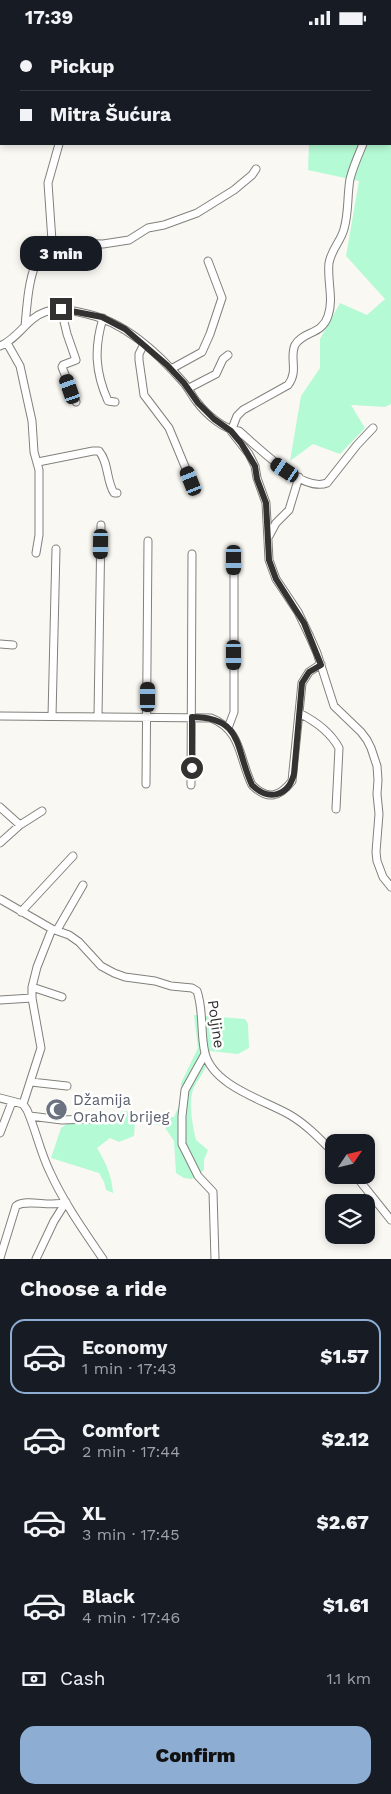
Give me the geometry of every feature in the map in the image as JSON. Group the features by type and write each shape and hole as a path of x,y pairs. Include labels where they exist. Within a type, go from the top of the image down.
{"street":[{"path":"51,245 48,183 59,145"},
{"path":"231,431 237,416 242,410 288,385 294,373 294,348 296,344 300,339 318,330 326,322 331,299 329,264 332,251 344,229 352,170 363,145"},
{"path":"25,326 31,283 36,264 44,251 51,245 70,243 103,244 129,240 148,228 164,225 197,213 234,191 256,169"},
{"path":"171,369 202,352 210,334 222,295 208,261"},
{"path":"61,309 76,360 62,367 76,402"},
{"path":"36,553 39,535 40,499 38,462 34,451 32,421 20,366 3,344 44,312 61,309 103,318 125,329 144,344 171,369 198,403 214,419 231,431 255,466 257,479 266,503 269,560 272,570 304,623 321,665 334,706 367,740 377,766 379,814 377,861 383,877 391,887"},
{"path":"103,318 97,343 97,367 108,401 115,402"},
{"path":"144,344 139,354 144,395 169,428 191,481"},
{"path":"188,388 216,374 223,359 228,355"},
{"path":"231,431 239,431 267,457 299,477 317,485 327,483 373,428"},
{"path":"38,462 99,451 103,457 112,490 116,493"},
{"path":"269,536 276,523 290,510 299,477"},
{"path":"98,716 101,525"},
{"path":"146,784 148,541"},
{"path":"52,716 56,549"},
{"path":"192,553 192,785"},
{"path":"228,728 234,712 234,560"},
{"path":"0,644 13,645"},
{"path":"0,716 211,718 228,728 238,745 252,785 265,795 274,795 281,793 292,781 302,683 309,672 321,665"},
{"path":"299,713 328,733 340,748 336,809"},
{"path":"0,807 20,825"},
{"path":"0,843 20,825 42,811"},
{"path":"21,912 73,856"},
{"path":"23,1104 41,1048 32,998 32,987 37,967 54,930 83,885"},
{"path":"0,899 54,930"},
{"name":"Poljine","path":"54,930 69,935 79,942 101,966 114,973 171,986 192,988 197,991 205,1054 216,1072 236,1089 296,1119 308,1127 325,1144"},
{"path":"32,987 62,997"},
{"path":"0,1000 32,998"},
{"path":"205,1054 185,1090 182,1116 182,1144 198,1177 212,1192 215,1259"},
{"path":"31,1082 67,1086"},
{"path":"0,1098 23,1104 30,1116 49,1171 66,1202 103,1259"},
{"path":"0,1133 12,1101"},
{"path":"30,1116 62,1120 90,1119"},
{"path":"362,1184 391,1220"},
{"path":"0,1259 16,1206 24,1203 44,1205 66,1202"},
{"path":"36,1259 54,1221 66,1202"}],"green space":[{"path":"309,145 391,145 391,404 385,407 351,405 365,428 340,454 313,444 290,461 301,396 320,368 320,339 340,303 367,315 385,299 346,256 359,181 308,170"},
{"path":"194,1015 245,1019 248,1024 249,1048 238,1054 210,1051 206,1067 193,1090 191,1108 196,1140 208,1150 204,1160 204,1170 192,1179 184,1178 176,1173 174,1141 164,1126 135,1121 134,1136 119,1142 110,1138 97,1148 108,1170 113,1193 106,1190 99,1173 51,1158 61,1128 71,1121 89,1122 124,1111 174,1117 182,1099 181,1083 198,1048"}],"place":[{"name":"Džamija Orahov brijeg","path":"57,1109"}],"route":[{"path":"61,309 102,317 125,329 167,365 184,383 198,403 221,425 227,427 241,443 255,466 257,479 266,503 269,560 276,579 304,623 321,665 309,672 302,683 294,774 292,781 281,793 265,795 252,785 233,735 228,728 211,718 192,717 192,768"}]}
